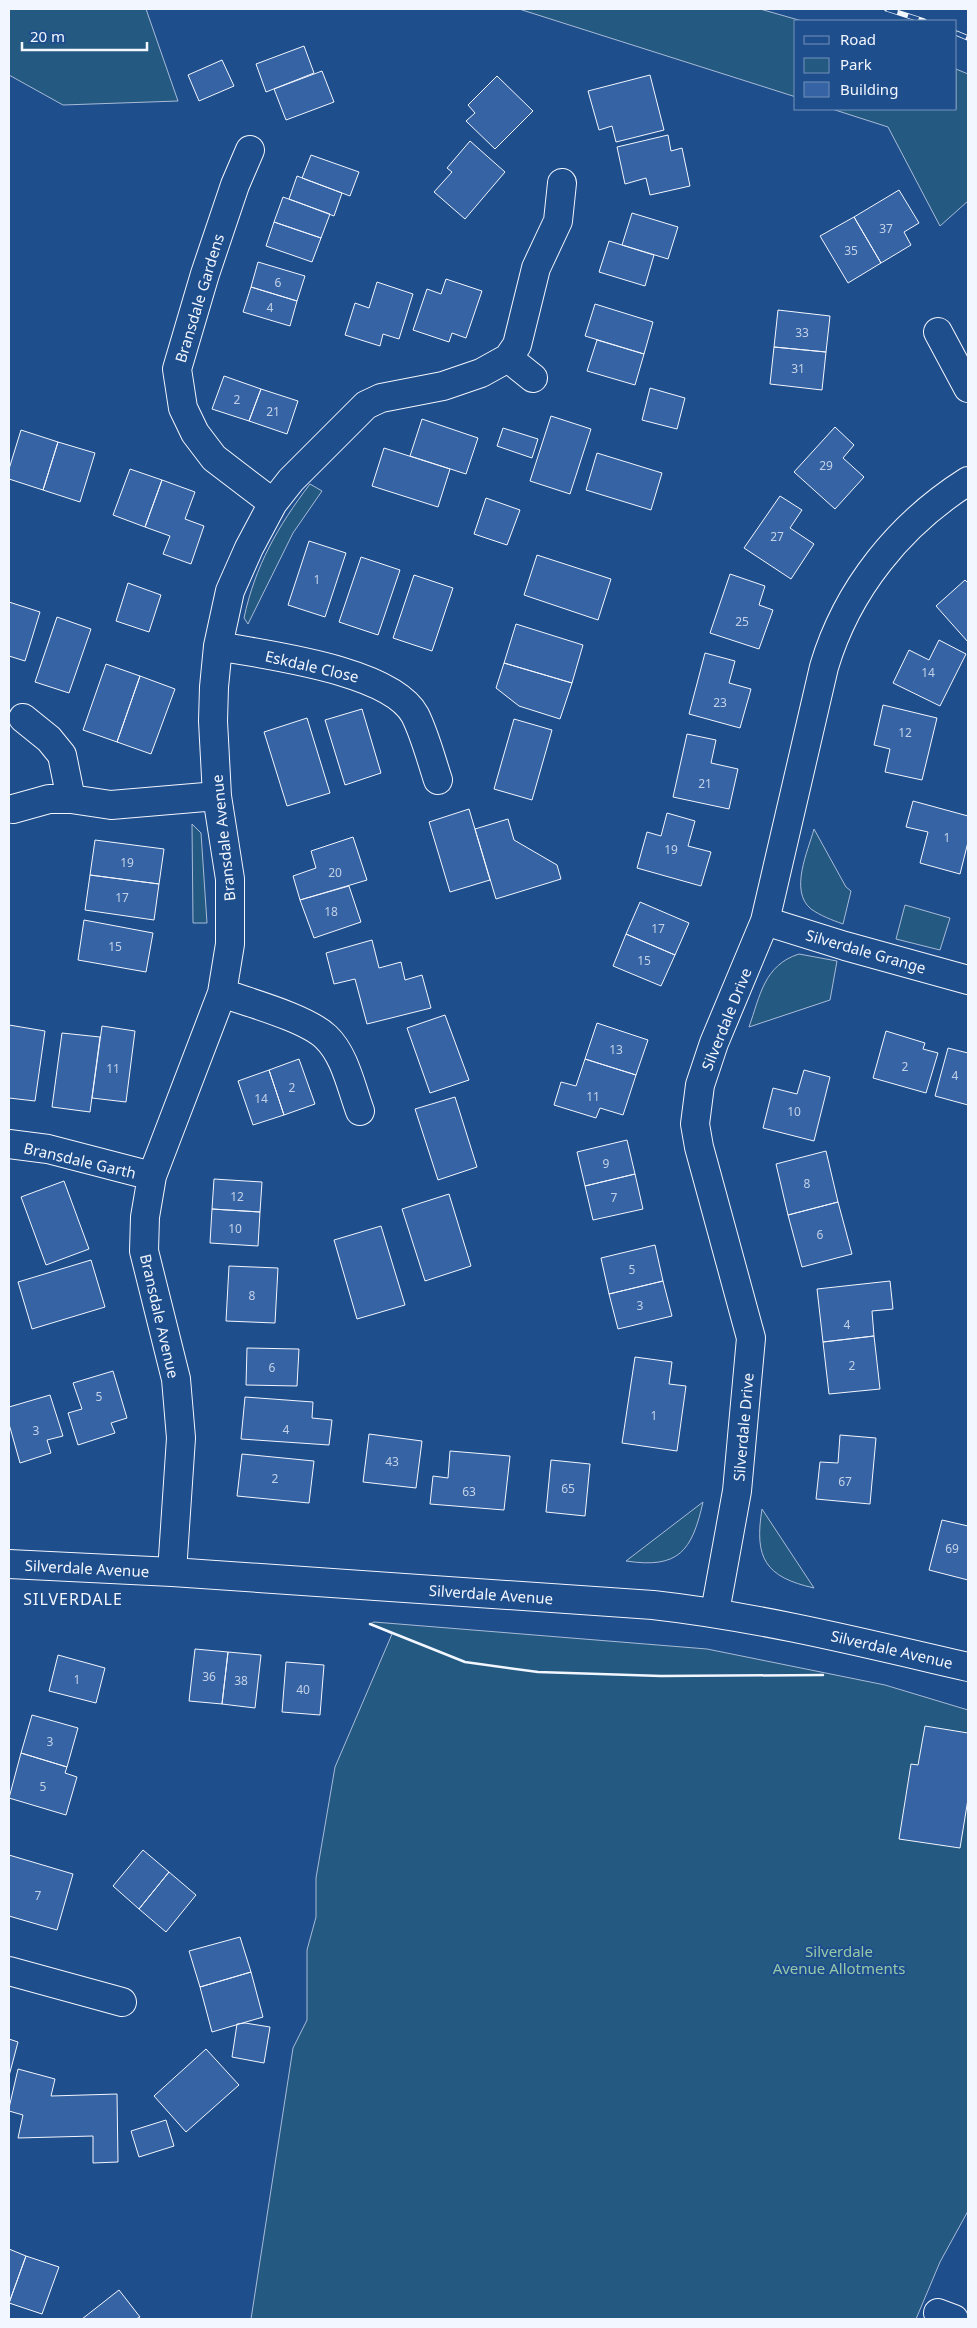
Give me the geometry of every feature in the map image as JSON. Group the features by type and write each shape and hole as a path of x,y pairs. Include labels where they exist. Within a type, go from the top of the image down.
{"street":[{"name":"Bransdale Gardens","path":"250,150 235,185 205,274 177,369 183,408 195,433 214,458 273,503"},
{"path":"532,378 508,358 517,345 536,268 558,221 562,183"},
{"path":"938,332 968,388"},
{"name":"Bransdale Avenue","path":"172,1572 181,1438 176,1379 144,1251 145,1217 152,1176 222,993 230,944 230,879 217,796 213,721 218,646 230,591 249,548 273,503 291,480 366,405 381,398 443,386 481,373 508,358"},
{"name":"Silverdale Drive","path":"715,1612 737,1492 751,1338 699,1147 695,1124 700,1086 714,1043 765,921 824,667 838,626 852,600 895,540 922,515 968,481"},
{"name":"Eskdale Close","path":"218,646 329,668 362,677 393,693 414,714 438,780"},
{"path":"23,718 48,739 62,755 70,799"},
{"path":"13,809 49,798 111,805 217,796"},
{"name":"Silverdale Grange","path":"765,921 968,980"},
{"path":"222,993 300,1022 326,1037 341,1058 360,1111"},
{"name":"Bransdale Garth","path":"9,1144 48,1149 152,1176"},
{"name":"Silverdale Avenue","path":"9,1564 172,1572 653,1605 715,1612 770,1622 968,1667"},
{"path":"9,1971 122,2002"}],"green space":[{"path":"9,9 146,9 178,101 63,105 9,75"},
{"path":"519,9 760,9 798,20 794,20 794,96"},
{"path":"957,69 968,74 968,201 940,226 888,127 835,110 957,110"},
{"path":"310,484 322,491 293,533 248,624 244,618 254,581 261,564 278,531"},
{"path":"192,824 201,833 207,923 193,923"},
{"path":"814,829 846,887 851,891 843,924 811,909 801,892 802,870"},
{"path":"905,905 950,918 940,950 896,939"},
{"path":"799,954 837,961 830,1000 749,1027 760,993 771,974 787,959"},
{"path":"703,1502 694,1533 680,1553 671,1559 659,1562 626,1561"},
{"path":"762,1509 814,1588 784,1578 767,1563 762,1553 760,1540"},
{"name":"Silverdale Avenue Allotments","path":"374,1622 707,1649 885,1685 968,1710 968,2211 940,2262 916,2319 251,2319 293,2048 307,2020 307,1950 316,1917 316,1878 335,1767 392,1634 370,1624"}],"building":[{"path":"304,46 314,73 266,92 256,64"},
{"path":"222,60 234,86 199,101 188,75"},
{"path":"322,71 334,102 286,120 274,89"},
{"path":"650,75 664,130 616,142 612,126 599,130 588,91"},
{"path":"497,76 533,111 495,149 466,121 475,113 468,105"},
{"path":"668,135 671,151 682,148 690,186 650,195 646,178 625,184 617,147"},
{"path":"470,141 505,172 465,219 434,192 452,172 447,168"},
{"path":"311,155 359,172 350,196 302,178"},
{"path":"297,176 342,193 334,216 289,199"},
{"path":"899,190 919,223 904,232 911,245 881,263 854,217"},
{"path":"283,197 330,214 321,238 274,222"},
{"path":"632,213 678,227 668,259 622,245"},
{"path":"854,217 881,263 848,283 820,236"},
{"path":"274,222 321,238 312,262 266,246"},
{"path":"609,241 654,255 645,286 599,272"},
{"path":"258,262 305,276 297,301 251,287"},
{"path":"446,279 482,291 466,338 452,333 449,342 413,330 427,289 441,294"},
{"path":"377,282 413,294 399,339 383,334 380,346 345,335 355,303 369,308"},
{"path":"251,287 297,301 290,326 243,312"},
{"path":"595,304 653,322 644,354 585,336"},
{"path":"778,310 830,316 826,352 774,347"},
{"path":"597,340 644,354 635,385 587,371"},
{"path":"774,347 826,352 822,390 770,384"},
{"path":"224,376 261,389 249,421 212,409"},
{"path":"650,388 685,398 677,429 642,420"},
{"path":"261,389 298,401 287,434 249,421"},
{"path":"551,416 591,429 570,494 530,481"},
{"path":"422,419 478,438 466,474 410,456"},
{"path":"835,427 854,445 843,458 864,477 835,509 794,472"},
{"path":"503,428 538,439 532,458 497,446"},
{"path":"21,430 58,442 43,490 9,479 9,469"},
{"path":"58,442 95,453 80,502 43,490"},
{"path":"384,448 450,469 438,507 372,486"},
{"path":"597,453 662,473 651,510 586,490"},
{"path":"130,469 162,480 145,527 113,515"},
{"path":"162,480 195,492 185,519 204,526 191,564 163,554 170,536 145,527"},
{"path":"780,496 802,510 790,528 814,544 791,579 744,548"},
{"path":"486,498 520,510 507,545 474,534"},
{"path":"309,541 346,553 325,617 288,605"},
{"path":"537,555 611,579 598,620 524,595"},
{"path":"361,557 400,570 378,635 339,622"},
{"path":"730,574 765,586 759,605 773,610 759,649 710,633"},
{"path":"414,575 453,588 432,651 393,638"},
{"path":"965,580 968,583 968,642 936,606"},
{"path":"128,583 161,595 149,632 116,621"},
{"path":"9,602 40,612 25,661 9,656"},
{"path":"57,617 91,629 69,693 35,682"},
{"path":"516,624 583,645 572,683 504,663"},
{"path":"939,640 966,654 940,706 893,683 909,650 929,660"},
{"path":"705,653 735,661 729,683 751,689 740,728 689,714"},
{"path":"504,663 572,683 560,719 519,706 496,688"},
{"path":"106,664 140,676 117,742 83,730"},
{"path":"140,676 175,689 151,754 117,742"},
{"path":"883,705 937,718 922,780 885,772 890,749 874,745"},
{"path":"362,709 381,773 345,785 325,720"},
{"path":"307,718 330,793 287,806 264,732"},
{"path":"514,719 552,730 532,800 494,789"},
{"path":"687,734 716,740 711,763 738,769 729,809 673,797"},
{"path":"913,801 968,816 968,842 960,874 920,863 928,832 906,827"},
{"path":"469,809 490,880 450,892 429,822"},
{"path":"667,813 695,821 688,846 711,852 701,886 637,868 647,832 661,836"},
{"path":"508,819 514,840 557,865 561,879 496,899 475,829"},
{"path":"353,837 367,880 300,900 293,876 316,868 311,851"},
{"path":"95,840 164,849 159,884 90,875"},
{"path":"90,875 159,884 154,920 85,910"},
{"path":"349,886 361,922 314,938 300,900"},
{"path":"640,902 689,923 675,955 626,934"},
{"path":"84,920 153,933 146,972 78,960"},
{"path":"626,934 675,955 661,986 613,966"},
{"path":"372,940 379,968 401,962 405,980 422,975 431,1008 367,1024 355,979 334,984 326,953"},
{"path":"445,1015 469,1080 430,1093 407,1028"},
{"path":"597,1023 648,1040 636,1075 585,1059"},
{"path":"9,1025 45,1031 35,1101 9,1098"},
{"path":"102,1026 135,1031 126,1102 92,1098"},
{"path":"886,1031 925,1043 923,1049 938,1053 926,1093 873,1078"},
{"path":"62,1033 100,1037 90,1112 52,1107"},
{"path":"948,1048 968,1053 968,1105 935,1096"},
{"path":"299,1059 315,1104 284,1115 269,1070"},
{"path":"585,1059 636,1075 623,1115 600,1108 596,1118 554,1105 561,1082 576,1086"},
{"path":"269,1070 284,1115 253,1125 238,1081"},
{"path":"804,1070 830,1077 814,1141 763,1128 773,1088 797,1094"},
{"path":"455,1097 477,1167 438,1180 415,1109"},
{"path":"627,1140 635,1174 585,1186 577,1152"},
{"path":"826,1151 838,1202 788,1215 776,1164"},
{"path":"635,1174 643,1209 593,1220 585,1186"},
{"path":"214,1179 262,1182 260,1212 212,1209"},
{"path":"64,1181 89,1249 46,1265 21,1197"},
{"path":"449,1194 471,1266 425,1281 402,1209"},
{"path":"838,1202 852,1254 802,1267 788,1215"},
{"path":"212,1209 260,1212 258,1246 210,1243"},
{"path":"381,1226 405,1305 357,1319 334,1240"},
{"path":"655,1245 663,1281 609,1294 601,1258"},
{"path":"91,1260 105,1307 32,1329 18,1282"},
{"path":"229,1266 278,1268 275,1323 226,1321"},
{"path":"663,1281 672,1316 618,1329 609,1294"},
{"path":"890,1281 893,1309 872,1311 874,1336 823,1342 817,1289"},
{"path":"874,1336 880,1389 829,1394 823,1342"},
{"path":"247,1348 299,1349 297,1386 246,1385"},
{"path":"635,1357 672,1362 669,1384 686,1386 677,1451 622,1443"},
{"path":"113,1371 127,1418 111,1423 115,1433 78,1445 68,1413 82,1409 73,1383"},
{"path":"50,1395 63,1436 47,1440 51,1453 20,1463 9,1424 9,1407"},
{"path":"245,1397 313,1402 312,1418 332,1420 329,1445 241,1439"},
{"path":"369,1434 422,1441 416,1488 363,1482"},
{"path":"840,1435 876,1438 870,1504 816,1499 820,1462 838,1463"},
{"path":"450,1451 510,1456 504,1510 430,1504 433,1476 448,1478"},
{"path":"242,1454 314,1461 309,1503 237,1496"},
{"path":"551,1460 590,1464 585,1516 546,1512"},
{"path":"942,1520 968,1526 968,1580 929,1570"},
{"path":"195,1649 228,1652 222,1704 189,1701"},
{"path":"228,1652 261,1655 255,1708 222,1704"},
{"path":"58,1655 105,1668 96,1703 49,1691"},
{"path":"286,1662 324,1665 320,1715 282,1712"},
{"path":"32,1715 78,1728 67,1767 21,1753"},
{"path":"925,1726 968,1733 968,1799 960,1848 899,1839 911,1764 918,1765"},
{"path":"21,1753 67,1767 65,1773 77,1777 66,1815 9,1798"},
{"path":"143,1850 169,1872 139,1909 113,1886"},
{"path":"9,1855 73,1874 57,1930 9,1916"},
{"path":"169,1872 196,1895 166,1932 139,1909"},
{"path":"240,1937 251,1972 200,1987 189,1951"},
{"path":"251,1972 263,2017 212,2032 200,1987"},
{"path":"245,2023 270,2027 264,2063 232,2057 237,2024"},
{"path":"9,2039 18,2042 9,2076"},
{"path":"206,2049 239,2085 186,2132 154,2096"},
{"path":"18,2069 55,2079 51,2096 117,2094 118,2162 93,2163 93,2136 18,2138 23,2115 9,2111 9,2108"},
{"path":"166,2120 174,2146 139,2157 131,2131"},
{"path":"9,2249 26,2256 9,2303"},
{"path":"26,2256 59,2267 42,2314 9,2303"},
{"path":"119,2290 140,2317 136,2319 82,2319"}],"railway":[{"path":"887,9 921,20"},
{"path":"957,33 968,38"}],"wall":[{"path":"370,1624 465,1662 538,1672 661,1676 823,1675"}],"district":[{"name":"SILVERDALE","path":"73,1599"}]}
